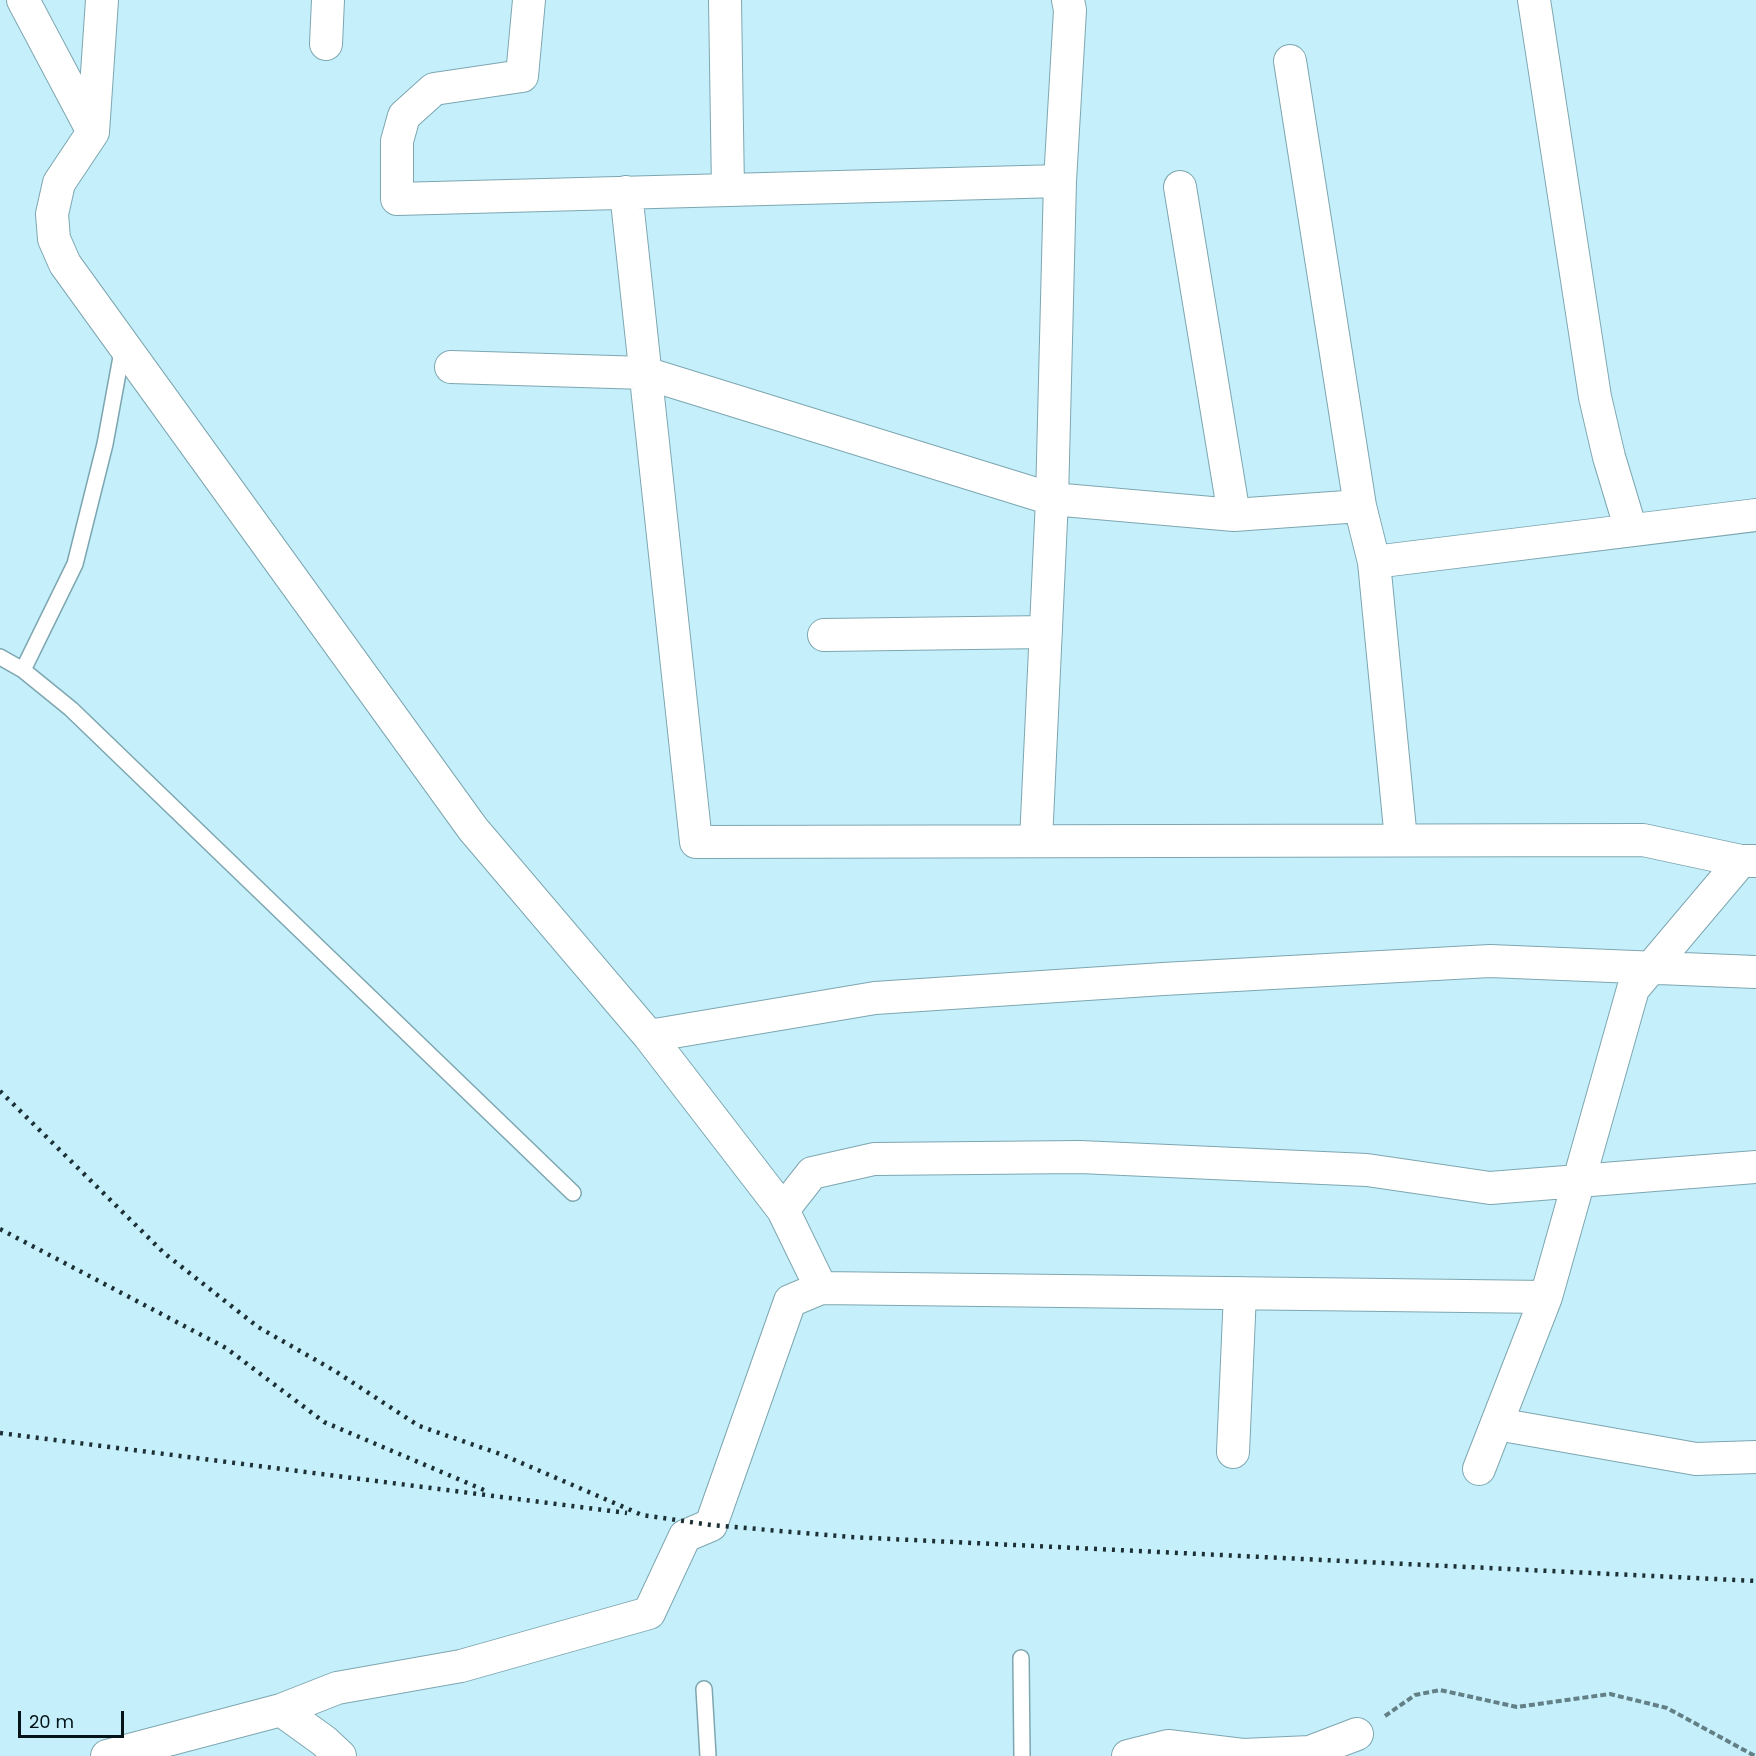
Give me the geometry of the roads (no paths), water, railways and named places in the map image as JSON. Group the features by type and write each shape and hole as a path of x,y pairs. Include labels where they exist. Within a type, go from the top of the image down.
{"street":[{"path":"23,0 93,132"},
{"path":"102,0 93,132 59,183 52,214 54,239 65,264 473,829 649,1036 783,1210 821,1288"},
{"path":"326,44 328,0"},
{"path":"530,0 522,76 434,89 404,116 397,141 397,199 1060,180"},
{"path":"725,0 728,190"},
{"path":"1036,841 1052,499 1060,180 1070,10 1068,0"},
{"path":"1534,0 1595,397 1609,457 1631,530"},
{"path":"1290,61 1360,506 1374,562 1401,840"},
{"path":"1180,187 1234,515"},
{"path":"626,192 696,842 1643,840 1748,861"},
{"path":"451,367 645,372 1052,499 1234,515 1360,506"},
{"path":"1374,562 1756,515"},
{"path":"824,635 1046,632"},
{"path":"1479,1469 1546,1297 1633,989 1748,861"},
{"path":"649,1036 875,998 1163,979 1490,961 1755,972"},
{"path":"783,1210 812,1173 874,1159 1080,1157 1367,1170 1490,1188 1756,1167"},
{"path":"107,1756 281,1710 338,1688 461,1666 649,1613 685,1536 711,1525 790,1301 821,1288 1546,1297"},
{"path":"1233,1452 1240,1293"},
{"path":"1497,1424 1696,1459 1756,1457"},
{"path":"281,1710 324,1741 340,1756"},
{"path":"1128,1756 1168,1746 1243,1755 1310,1752 1357,1734"}],"lane":[{"path":"23,670 75,564 105,444 123,345"},
{"path":"0,657 23,670 71,709 573,1193"},
{"path":"1021,1658 1022,1756"},
{"path":"705,1689 708,1756"}],"railway":[{"path":"0,1091 164,1253 258,1327 335,1371 419,1426 503,1455 642,1515 711,1525 850,1537 1756,1581"},
{"path":"0,1229 226,1348 324,1422 484,1490"},
{"path":"0,1433 627,1513"}]}
